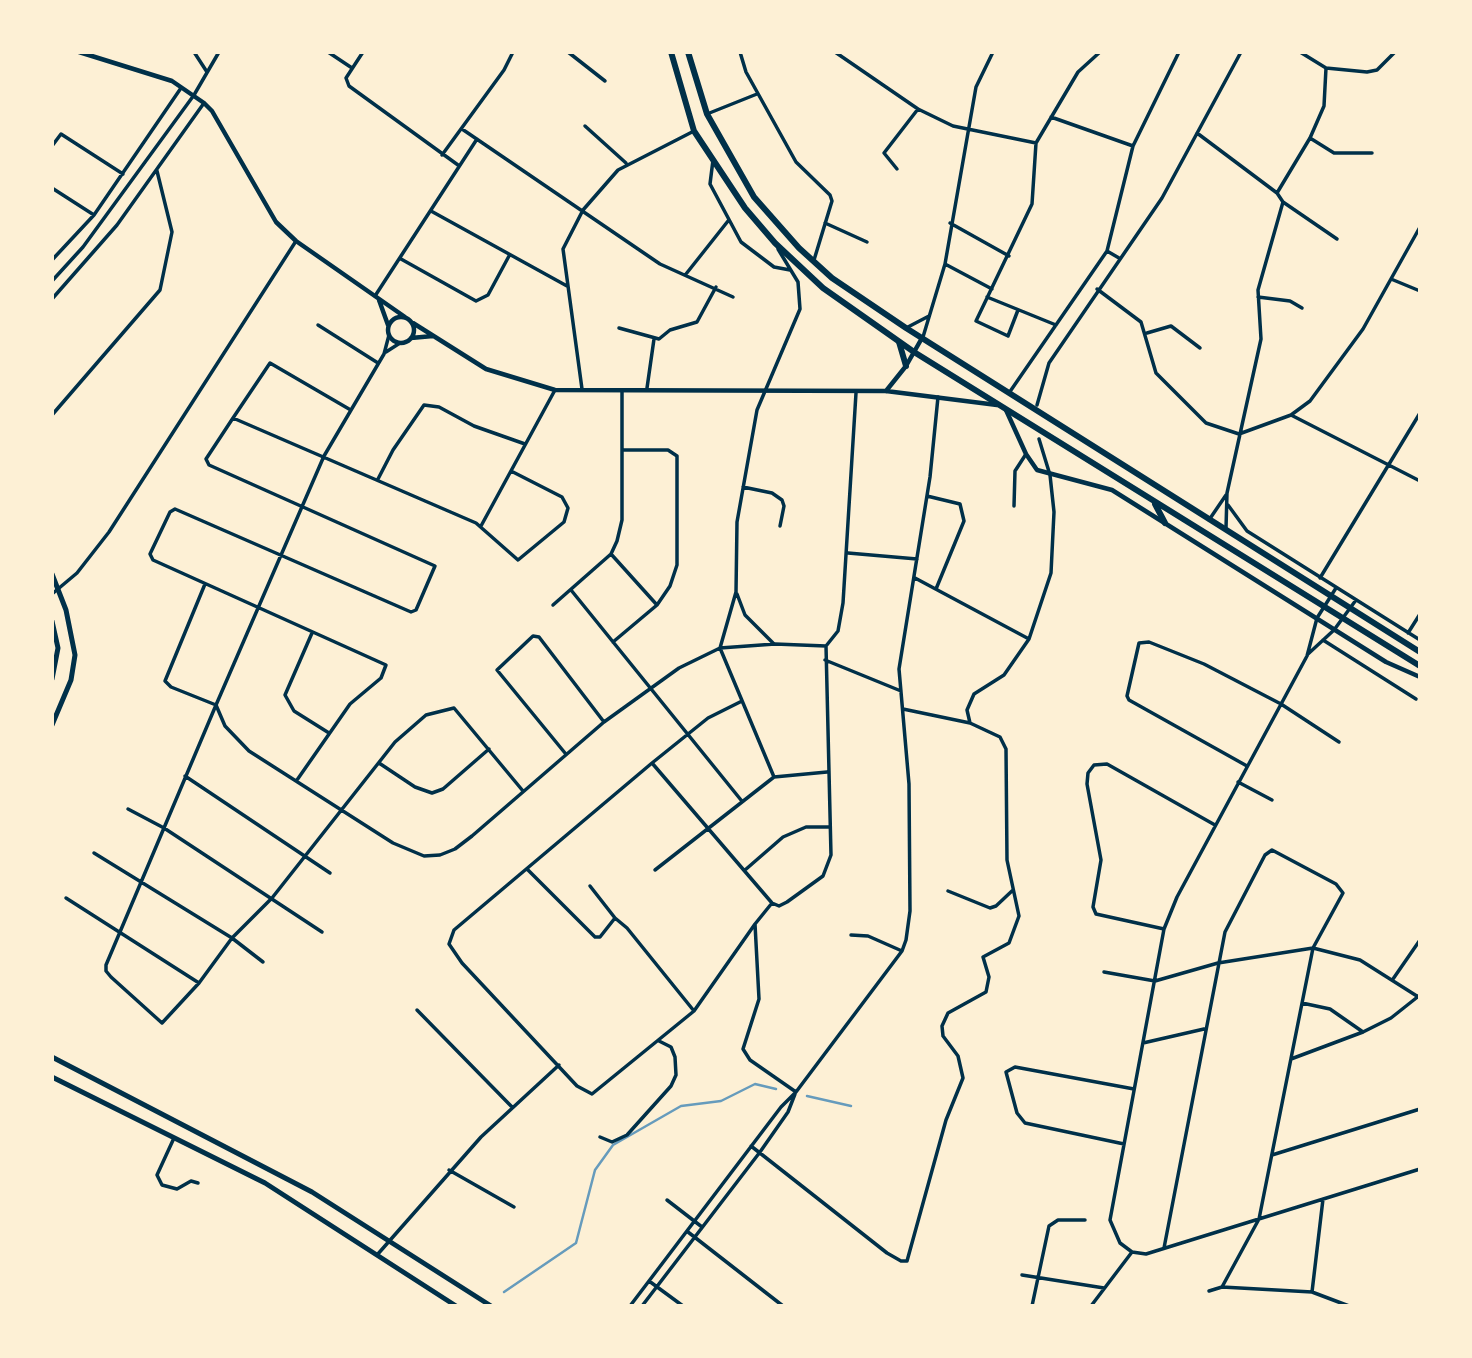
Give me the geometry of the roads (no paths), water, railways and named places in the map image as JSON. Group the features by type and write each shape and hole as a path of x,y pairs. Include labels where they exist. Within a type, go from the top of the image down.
{"main road":[{"path":"671,52 694,131 745,208 775,243 823,288 914,352 1419,666"},
{"path":"688,52 707,114 754,197 813,262 906,328 1419,652"},
{"path":"900,342 906,366"},
{"path":"1154,502 1165,523"},
{"path":"1285,568 1290,560"},
{"path":"52,574 66,610 75,655 71,680 52,725"},
{"path":"52,621 58,648 52,679"},
{"path":"52,1058 282,1175 491,1306"},
{"path":"52,1077 265,1183 456,1306"}],"street":[{"path":"79,52 182,87 194,95 212,111 269,211 296,240 413,323 486,369 555,390 647,388 856,393 887,391 998,405"},
{"path":"194,52 208,72"},
{"path":"52,281 83,247 194,95 219,52"},
{"path":"328,52 352,68"},
{"path":"363,52 346,78 349,86 458,165"},
{"path":"442,155 504,70 513,52"},
{"path":"568,52 605,81"},
{"path":"740,52 757,94 796,162 830,195 832,201 813,262"},
{"path":"835,52 918,108 967,131 1035,143"},
{"path":"887,391 906,366 931,316 945,264 950,222 978,80 993,52"},
{"path":"1018,310 1007,336 976,321 1032,205 1035,143 1078,72 1100,52"},
{"path":"1009,393 1107,251 1133,146 1178,52"},
{"path":"1037,405 1049,363 1097,289 1162,198 1241,52"},
{"path":"1300,52 1326,68 1367,72 1377,70 1395,52"},
{"path":"1277,193 1310,138 1324,106 1326,68"},
{"path":"52,260 94,215 182,87"},
{"path":"707,114 757,94"},
{"path":"52,299 117,225 204,103"},
{"path":"897,169 884,153 918,108"},
{"path":"1051,117 1133,146"},
{"path":"585,126 626,163"},
{"path":"462,129 650,257 733,297"},
{"path":"582,389 563,249 583,210 626,163 694,131"},
{"path":"1197,133 1277,193 1283,202 1337,239"},
{"path":"52,146 61,134 124,174"},
{"path":"1310,138 1334,153 1372,153"},
{"path":"377,298 458,165 477,139"},
{"path":"714,158 708,179 728,220 745,246 774,267 790,270"},
{"path":"52,415 160,290 172,232 158,171"},
{"path":"52,188 94,215"},
{"path":"1226,531 1227,493 1261,339 1258,297 1283,202"},
{"path":"430,211 567,286"},
{"path":"686,274 728,220"},
{"path":"950,222 1009,256"},
{"path":"825,223 867,242"},
{"path":"1097,289 1136,317 1147,333 1150,361 1156,373 1206,423 1240,434 1291,415 1310,401 1333,373 1391,279 1419,227"},
{"path":"52,594 77,573 109,532 296,240"},
{"path":"774,777 720,648 736,592 737,522 762,391 800,309 798,282 775,243"},
{"path":"1107,251 1119,258"},
{"path":"400,259 477,301 488,295 509,256"},
{"path":"945,264 992,289"},
{"path":"1391,279 1419,291"},
{"path":"619,328 659,339 670,330 697,322 716,287"},
{"path":"1258,297 1290,301 1302,308"},
{"path":"377,298 388,325 389,335 384,354 349,409 324,456 185,776 106,971 162,1023 199,983 232,938 272,898 395,743 426,715 452,707 523,791"},
{"path":"987,298 1056,325"},
{"path":"906,328 931,316"},
{"path":"388,325 393,319 405,317"},
{"path":"411,338 413,323"},
{"path":"318,325 378,363"},
{"path":"1147,333 1171,326 1200,348"},
{"path":"389,335 400,343"},
{"path":"384,354 411,338 433,336"},
{"path":"647,388 654,339"},
{"path":"297,780 350,704 381,678 386,665 151,559 150,554 172,510 411,612 416,610 435,569 432,562 207,464 206,459 270,363 349,409"},
{"path":"553,605 611,554 622,520 622,388"},
{"path":"481,526 555,390"},
{"path":"652,763 772,904 779,906 787,902 823,876 831,855 825,660 826,646 838,631 841,620 848,553 856,393"},
{"path":"630,1306 902,951 910,911 909,784 900,649 915,578 938,397"},
{"path":"378,479 393,450 424,405 439,407 474,426 525,444"},
{"path":"1006,410 1026,454 1037,470 1112,490 1334,630 1402,671 1419,677"},
{"path":"1320,578 1419,413"},
{"path":"1291,415 1419,481"},
{"path":"233,418 481,526 518,560 566,518 568,508 565,499 511,471"},
{"path":"970,723 967,710 974,694 1004,675 1029,639 1041,609 1055,554 1050,475 1039,439"},
{"path":"613,642 657,605 670,586 677,565 677,456 668,450 624,450"},
{"path":"1014,506 1015,471 1026,454"},
{"path":"743,487 772,493 782,500 784,506 780,526"},
{"path":"1209,521 1227,493"},
{"path":"927,496 960,504 964,521 936,589"},
{"path":"1227,502 1247,531 1419,640"},
{"path":"848,553 917,559"},
{"path":"611,554 657,605"},
{"path":"915,578 1029,639"},
{"path":"205,584 165,681 171,687 216,705 236,740 401,847 424,856 440,855 455,849 604,722 679,668 720,648 775,644 826,646"},
{"path":"1336,587 1317,618 1307,656 1177,897 1164,929 1110,1220 1113,1233 1132,1252 1146,1254 1419,1169"},
{"path":"571,590 741,800"},
{"path":"736,592 745,615 775,644"},
{"path":"1307,656 1334,630 1356,600"},
{"path":"1408,633 1419,614"},
{"path":"313,633 285,695 294,711 328,733"},
{"path":"566,754 497,670 533,636 539,637 604,722"},
{"path":"1323,640 1416,699"},
{"path":"1247,766 1129,700 1136,649 1143,641 1205,664 1281,704 1339,742"},
{"path":"825,660 901,691"},
{"path":"742,701 708,718 688,733 449,936 449,944 462,963 588,1094 694,1011 772,904"},
{"path":"751,1146 887,1253 901,1261 907,1261 946,1120 963,1078 958,1056 943,1036 942,1026 948,1013 986,992 989,977 983,957 1009,943 1019,916 1004,828 1006,748 1000,737 970,723 903,709"},
{"path":"379,763 415,787 432,793 443,789 489,749"},
{"path":"1164,929 1096,914 1093,906 1101,860 1087,784 1088,773 1094,765 1107,764 1215,825"},
{"path":"655,870 741,800 774,777 827,772"},
{"path":"185,776 330,873"},
{"path":"1238,782 1272,800"},
{"path":"128,809 164,828 322,932"},
{"path":"744,871 783,837 806,827 830,827"},
{"path":"1164,1248 1204,1028 1230,918 1265,855 1272,850 1341,888 1342,898 1313,948 1259,1219 1222,1287"},
{"path":"94,853 232,938 263,962"},
{"path":"527,869 595,937 604,934 615,918"},
{"path":"590,886 615,918 628,928 694,1011"},
{"path":"948,891 990,908 996,906 1013,890"},
{"path":"66,898 199,983"},
{"path":"755,924 759,999 743,1049 750,1060 796,1092"},
{"path":"852,934 868,936 902,951"},
{"path":"1393,979 1419,940"},
{"path":"1104,972 1155,981 1218,963 1313,948 1352,957 1393,979 1419,997 1391,1018 1363,1032 1291,1059"},
{"path":"1302,1003 1336,1012 1363,1032"},
{"path":"417,1010 512,1107"},
{"path":"1143,1043 1204,1028"},
{"path":"600,1137 612,1142 627,1135 671,1086 676,1075 675,1057 671,1047 659,1041"},
{"path":"377,1255 449,1170 559,1065"},
{"path":"1124,1143 1067,1133 1021,1119 1006,1076 1010,1067 1134,1088"},
{"path":"642,1306 760,1152 788,1112 796,1092"},
{"path":"1272,1155 1419,1109"},
{"path":"175,1136 157,1175 162,1185 177,1189 191,1181 198,1183"},
{"path":"449,1170 514,1207"},
{"path":"1312,1292 1323,1199"},
{"path":"667,1200 702,1227"},
{"path":"1032,1306 1051,1223 1058,1220 1085,1220"},
{"path":"688,1232 783,1306"},
{"path":"1091,1306 1132,1252"},
{"path":"1022,1275 1104,1288"},
{"path":"649,1281 683,1306"},
{"path":"1209,1291 1222,1287 1312,1292 1349,1306"}],"waterway":[{"path":"504,1292 576,1243 595,1170 613,1145 681,1106 721,1101 755,1084 776,1089"},
{"path":"807,1096 851,1106"}]}
